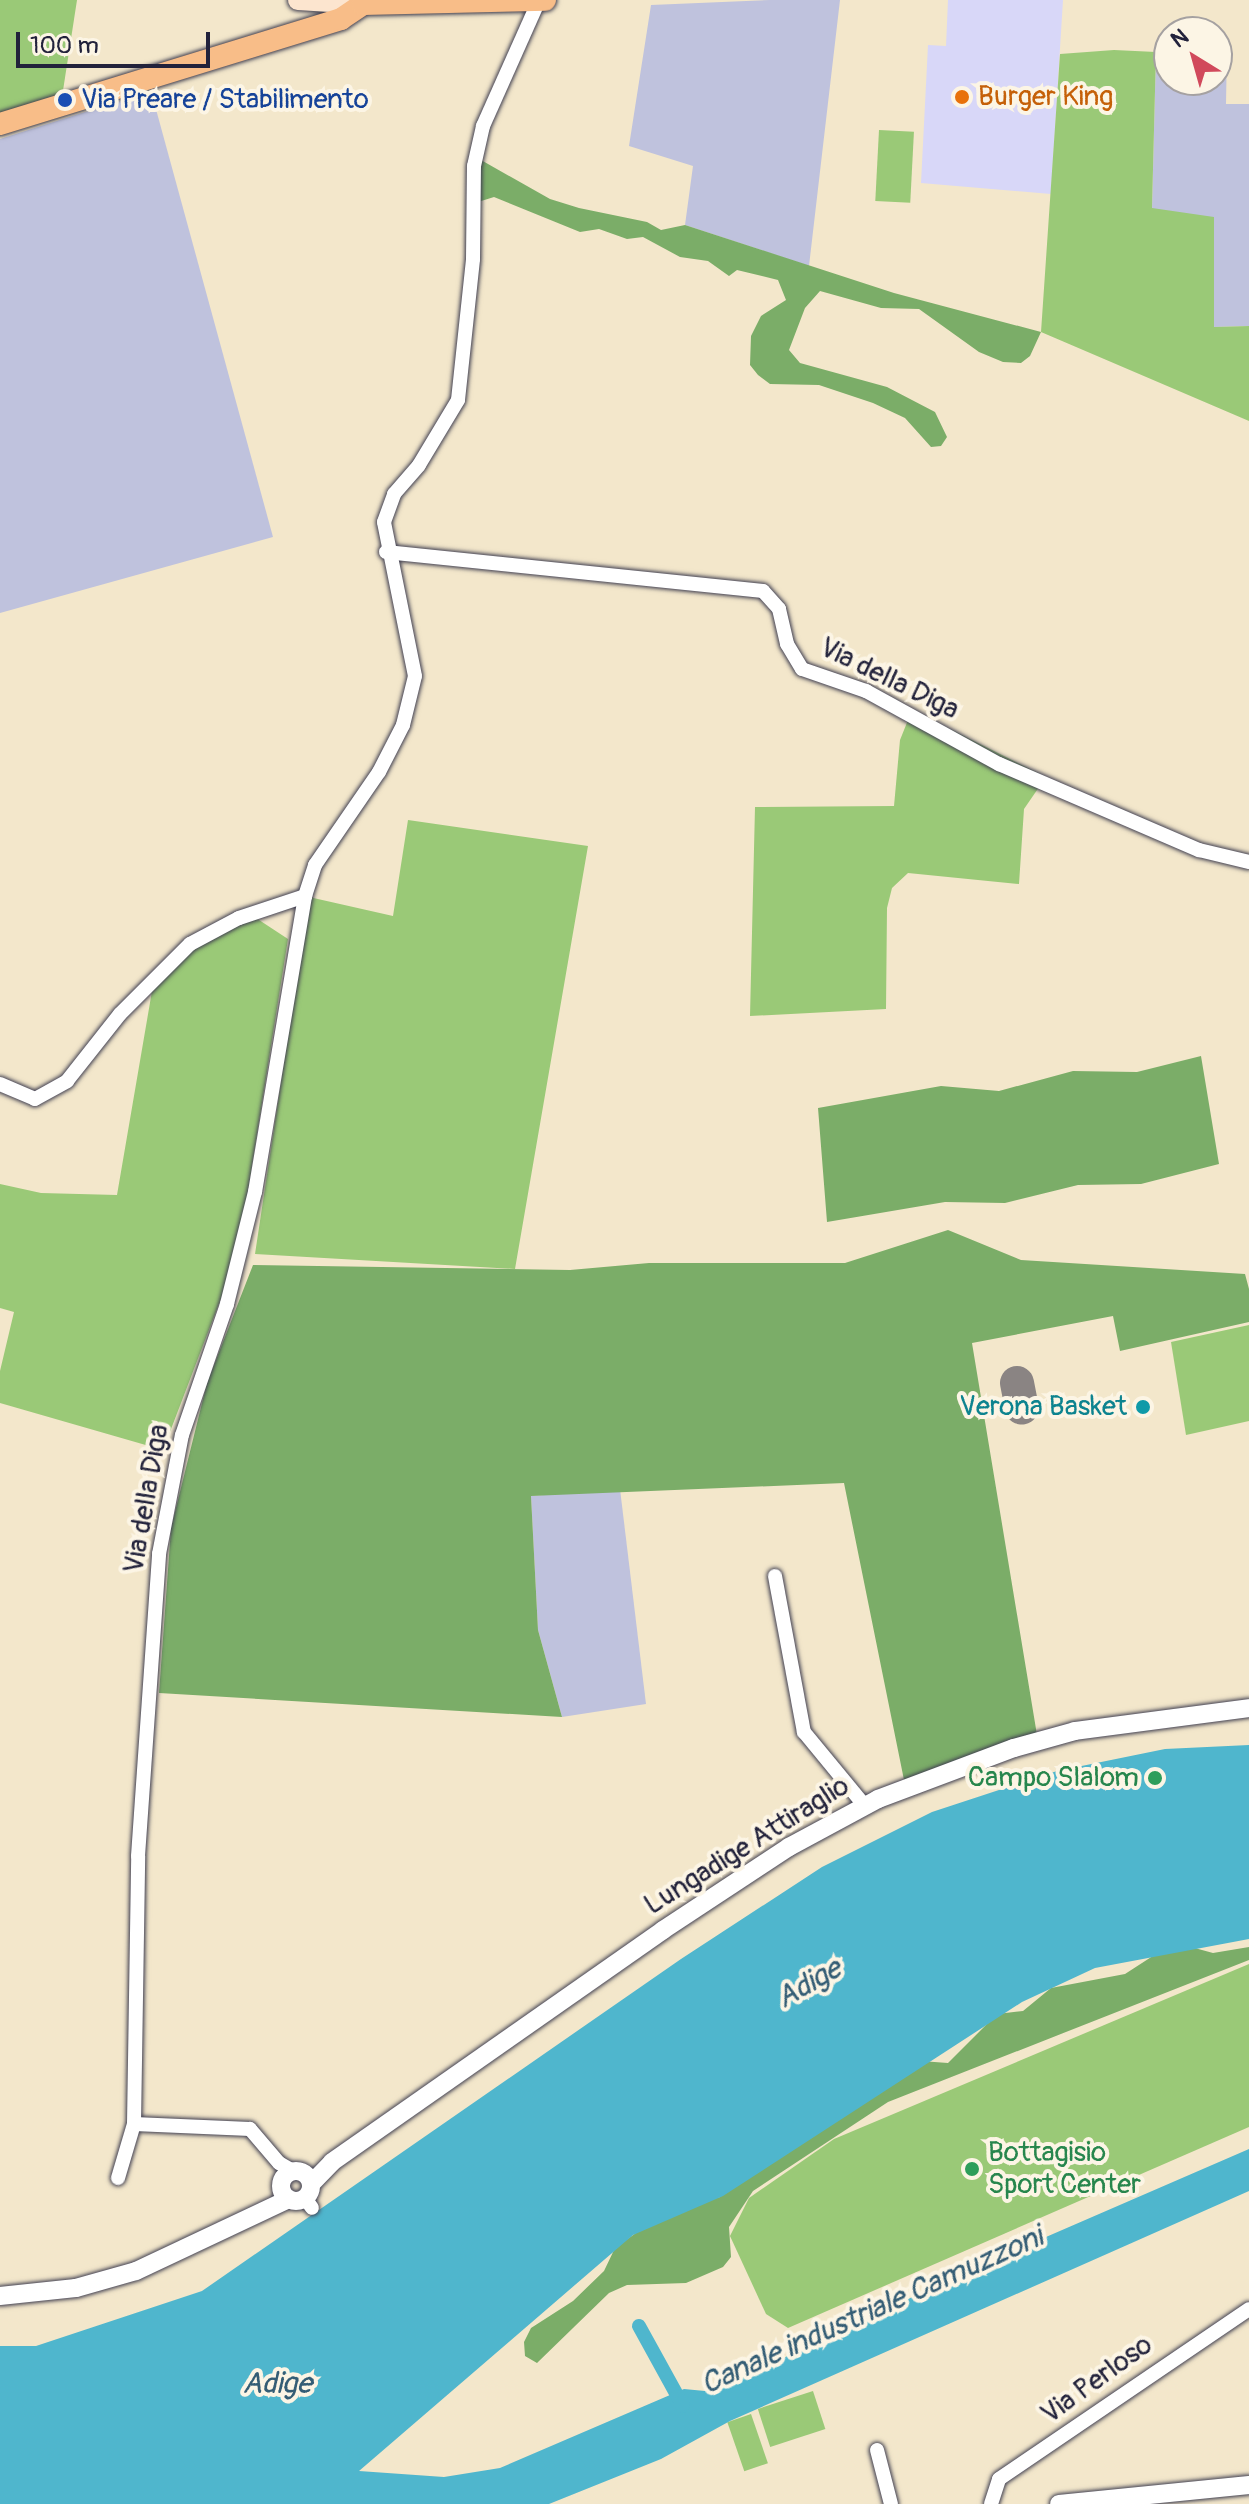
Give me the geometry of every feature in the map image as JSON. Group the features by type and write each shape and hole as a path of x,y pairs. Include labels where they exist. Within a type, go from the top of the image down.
{"main road":[{"path":"298,0 363,4 545,0"},
{"path":"0,124 341,19 363,4"}],"street":[{"name":"Via della Diga","path":"118,2178 134,2124 138,1856 159,1554 182,1435 227,1304 255,1192 305,896 315,865 379,772 403,725 415,676 386,552 384,522 394,494 419,465 458,400 473,259 474,166 483,126 539,0"},
{"name":"Via della Diga","path":"386,552 763,591 779,609 787,644 802,669 866,691 999,764 1128,820 1199,850 1249,862"},
{"path":"0,1084 35,1099 67,1081 120,1014 190,944 239,918 305,896"},
{"path":"775,1576 804,1732 865,1806"},
{"name":"Lungadige Attiraglio","path":"0,2296 76,2288 136,2271 203,2242 268,2206 726,1887 865,1806 932,1777 1075,1731 1249,1708"},
{"path":"134,2124 250,2129 295,2185"},
{"name":"Via Perloso","path":"991,2504 999,2479 1161,2365 1249,2309"},
{"path":"877,2450 891,2504"},
{"path":"1059,2504 1249,2485"}],"shaded area":[{"path":"840,0 809,266 685,225 693,166 629,146 651,5"},
{"path":"948,0 1063,0 1051,194 921,183 928,45 946,46"},
{"path":"151,91 273,537 0,613 0,139"},
{"path":"1155,96 1226,96 1226,104 1249,104 1249,326 1214,327 1152,209"},
{"path":"620,1489 646,1704 562,1717 538,1630 531,1496"}],"green space":[{"path":"0,0 77,0 62,97 0,115"},
{"path":"1114,50 1153,52 1152,208 1214,217 1214,327 1249,326 1249,421 1041,332 1060,54"},
{"path":"879,130 914,132 910,203 875,201"},
{"path":"481,160 550,199 579,208 647,222 661,230 685,225 894,293 1041,332 1030,356 1021,363 1003,362 979,352 919,309 881,308 820,291 805,308 789,350 800,363 887,387 935,412 947,437 941,446 931,447 905,418 873,403 819,385 770,384 758,375 750,365 751,336 761,316 786,300 778,280 737,270 729,276 708,261 680,257 643,237 627,239 599,229 580,232 494,197 478,202"},
{"path":"912,710 1046,777 1024,809 1019,884 908,873 892,888 887,908 886,1009 750,1016 755,807 894,806 900,740"},
{"path":"408,820 588,846 515,1269 255,1254 309,897 393,916"},
{"path":"256,918 288,939 238,1254 163,1450 0,1403 0,1371 14,1312 0,1308 0,1184 41,1193 117,1195 152,991 194,946"},
{"path":"1201,1056 1219,1164 1141,1184 1078,1185 1005,1203 945,1202 827,1222 818,1108 941,1086 999,1091 1073,1071 1137,1072"},
{"path":"948,1230 1021,1260 1245,1274 1249,1289 1249,1322 1120,1351 1113,1316 972,1343 1037,1735 904,1780 844,1483 531,1496 538,1630 562,1717 159,1693 171,1528 207,1383 253,1265 570,1270 649,1263 845,1263"},
{"path":"1249,1325 1249,1421 1186,1435 1171,1342"},
{"path":"1191,1947 1213,1953 1249,1947 1249,1960 888,2102 753,2191 729,2227 731,2257 723,2267 686,2283 627,2285 609,2293 537,2363 525,2356 524,2342 531,2328 573,2301 604,2271 615,2248 668,2210 720,2197 907,2060 948,2063 997,2014 1023,2011 1051,1988 1125,1974 1159,1952"},
{"name":"Bottagisio Sport Center","path":"1249,1964 1249,2127 788,2328 766,2314 730,2236 749,2198 834,2139"},
{"path":"813,2391 825,2429 770,2447 758,2409"},
{"path":"751,2414 768,2463 744,2471 727,2422"}],"water":[{"name":"Adige","path":"1249,1745 1249,1939 1095,1968 1022,2002 723,2196 633,2235 359,2471 444,2477 500,2468 684,2389 705,2391 777,2361 963,2273 1249,2149 1249,2191 730,2421 661,2459 549,2504 0,2504 0,2346 36,2346 202,2291 681,1959 822,1867 932,1812 1057,1771 1165,1749"}],"waterway":[{"name":"Canale industriale Camuzzoni","path":"639,2326 683,2406"}],"taxiway":[{"path":"1017,1383 1022,1408"}],"place":[{"name":"Burger King","path":"962,97"},
{"name":"Via Preare / Stabilimento","path":"65,100"},
{"name":"Verona Basket","path":"1143,1407"},
{"name":"Campo Slalom","path":"1155,1778"},
{"name":"Bottagisio Sport Center","path":"972,2169"}]}
